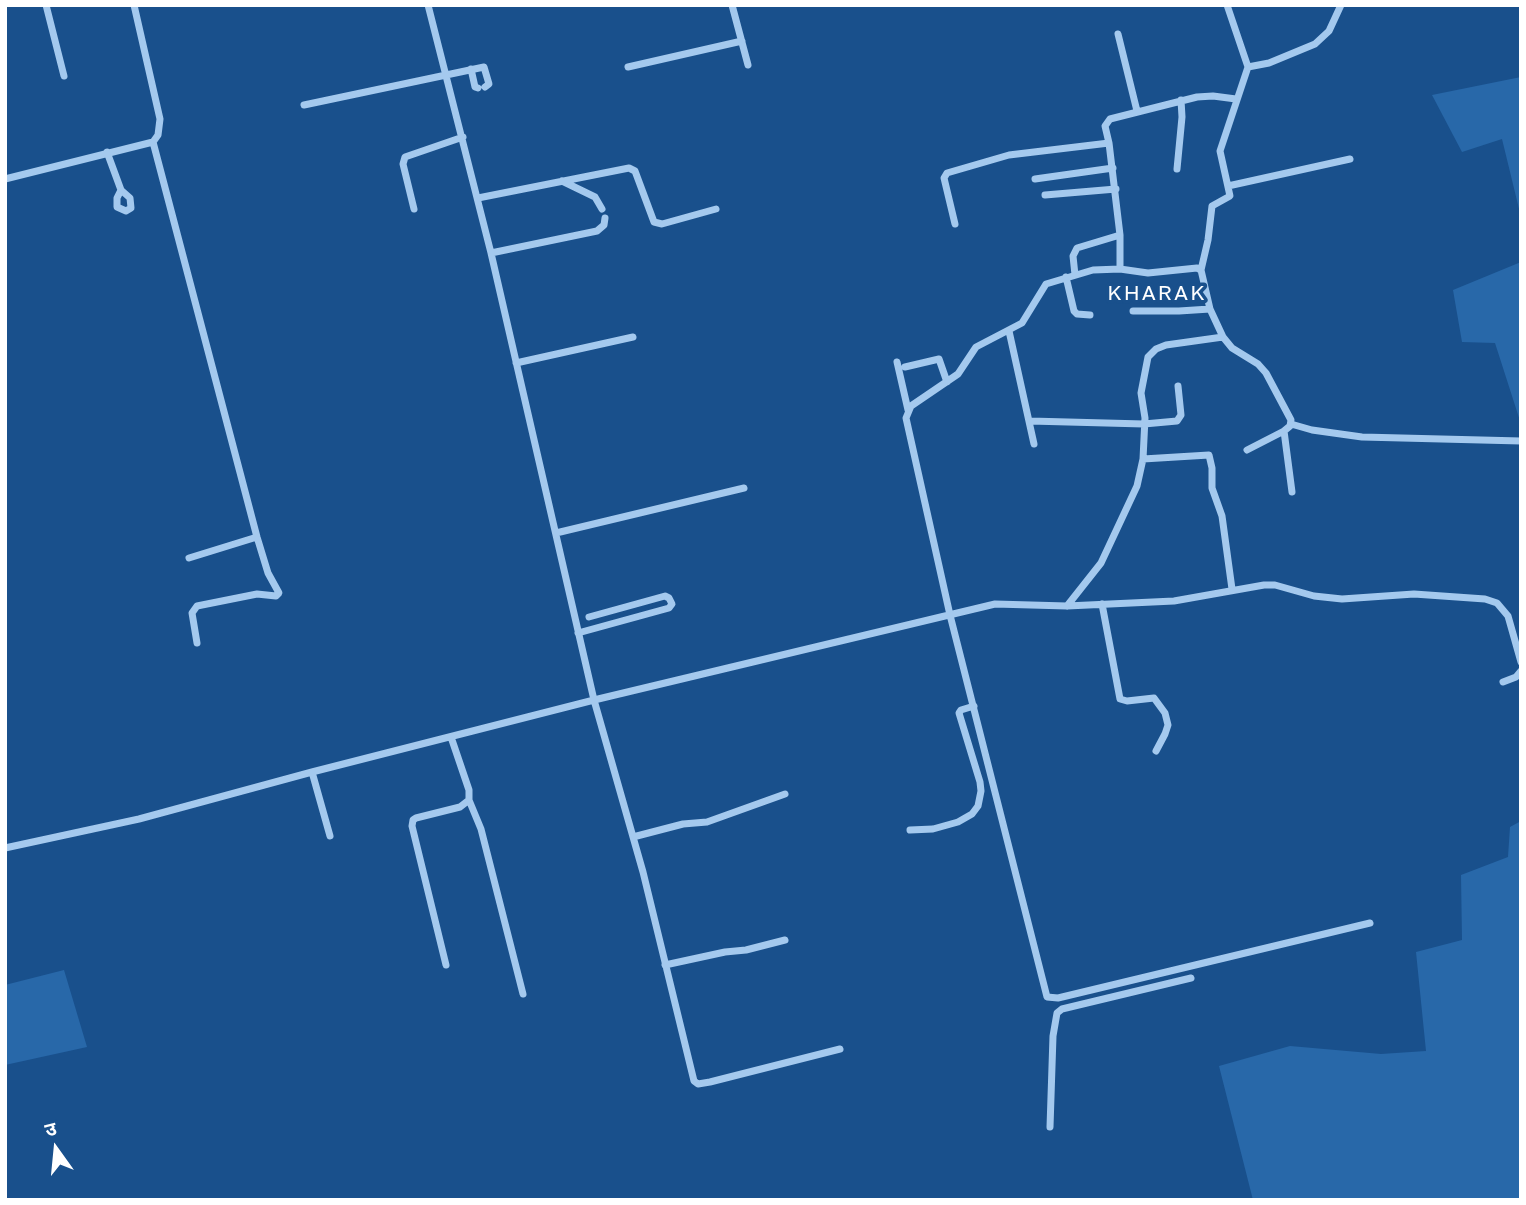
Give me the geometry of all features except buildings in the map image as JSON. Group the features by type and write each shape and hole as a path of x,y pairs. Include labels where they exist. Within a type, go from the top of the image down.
{"street":[{"path":"46,5 64,76"},
{"path":"5,179 153,142 158,135 160,119 134,5"},
{"path":"428,5 478,198 594,700 633,837 696,1083 710,1082 840,1049"},
{"path":"732,5 748,65"},
{"path":"1227,5 1248,67 1219,154 1230,196 1216,202 1211,209 1201,270 1210,309 1223,337 1232,348 1258,364 1266,373 1291,424 1312,430 1362,437 1521,441"},
{"path":"1248,67 1269,63 1315,44 1329,31 1341,5"},
{"path":"1118,34 1138,111"},
{"path":"628,67 742,41"},
{"path":"304,105 447,74 471,69 485,67 489,84 482,88 475,87 471,69"},
{"path":"1120,269 1120,234 1116,189 1105,126 1107,121 1181,100 1213,96 1236,99"},
{"path":"1177,169 1181,100"},
{"path":"414,209 403,164 405,157 463,138"},
{"path":"153,142 257,537 268,573 278,594 257,594 197,606 192,613 197,643"},
{"path":"955,225 944,178 947,173 1009,155 1109,143"},
{"path":"107,152 121,190"},
{"path":"1228,186 1350,159"},
{"path":"478,198 629,168 635,171 654,222 662,224 716,209"},
{"path":"1035,179 1113,168"},
{"path":"561,181 595,198 602,209"},
{"path":"1045,195 1116,189"},
{"path":"491,253 597,230 604,225 605,218"},
{"path":"1090,315 1077,314 1074,311 1070,276 1073,256 1077,248 1120,234"},
{"path":"908,410 961,372 976,347 1024,321 1045,284 1093,270 1120,269 1142,273 1193,268 1201,270"},
{"path":"1133,311 1180,312 1210,309"},
{"path":"1009,331 1034,444"},
{"path":"516,363 633,337"},
{"path":"1067,606 1097,568 1133,496 1143,459 1141,393 1149,356 1166,345 1223,337"},
{"path":"905,367 939,359 947,382"},
{"path":"897,362 908,410 906,418 909,435 950,615 1045,993 1049,998 1162,974 1370,923"},
{"path":"1030,421 1144,424 1180,420 1178,386"},
{"path":"1247,450 1284,431 1291,424"},
{"path":"1284,431 1292,492"},
{"path":"1143,459 1209,455 1212,488 1222,516 1232,589"},
{"path":"556,533 744,488"},
{"path":"189,558 257,537"},
{"path":"5,848 139,819 594,700 995,604 1067,606 1174,601 1232,589 1275,585 1331,599 1413,594 1493,601 1508,616 1521,662"},
{"path":"578,633 669,608 672,604 665,596 589,617"},
{"path":"1102,604 1120,699 1127,701 1154,698 1165,713 1168,725 1156,751"},
{"path":"1503,682 1516,677 1521,671"},
{"path":"910,830 933,829 958,822 972,814 978,806 981,799 980,782 959,713 974,706"},
{"path":"451,737 469,790 469,800 481,829 523,994"},
{"path":"312,772 330,836"},
{"path":"633,837 682,824 707,822 785,794"},
{"path":"446,965 412,822 416,818 460,807 469,800"},
{"path":"665,965 786,940"},
{"path":"1051,1127 1053,1036 1057,1013 1062,1009 1191,978"}],"shaded area":[{"path":"1521,77 1521,217 1502,139 1462,152 1432,95"},
{"path":"1521,262 1521,424 1495,343 1462,342 1453,290"},
{"path":"1521,821 1521,1200 1253,1200 1219,1066 1290,1046 1381,1054 1426,1051 1416,952 1462,940 1461,875 1508,857 1510,827"},
{"path":"64,970 87,1047 5,1065 5,985"}],"district":[{"name":"KHARAK","path":"1157,293"}]}
